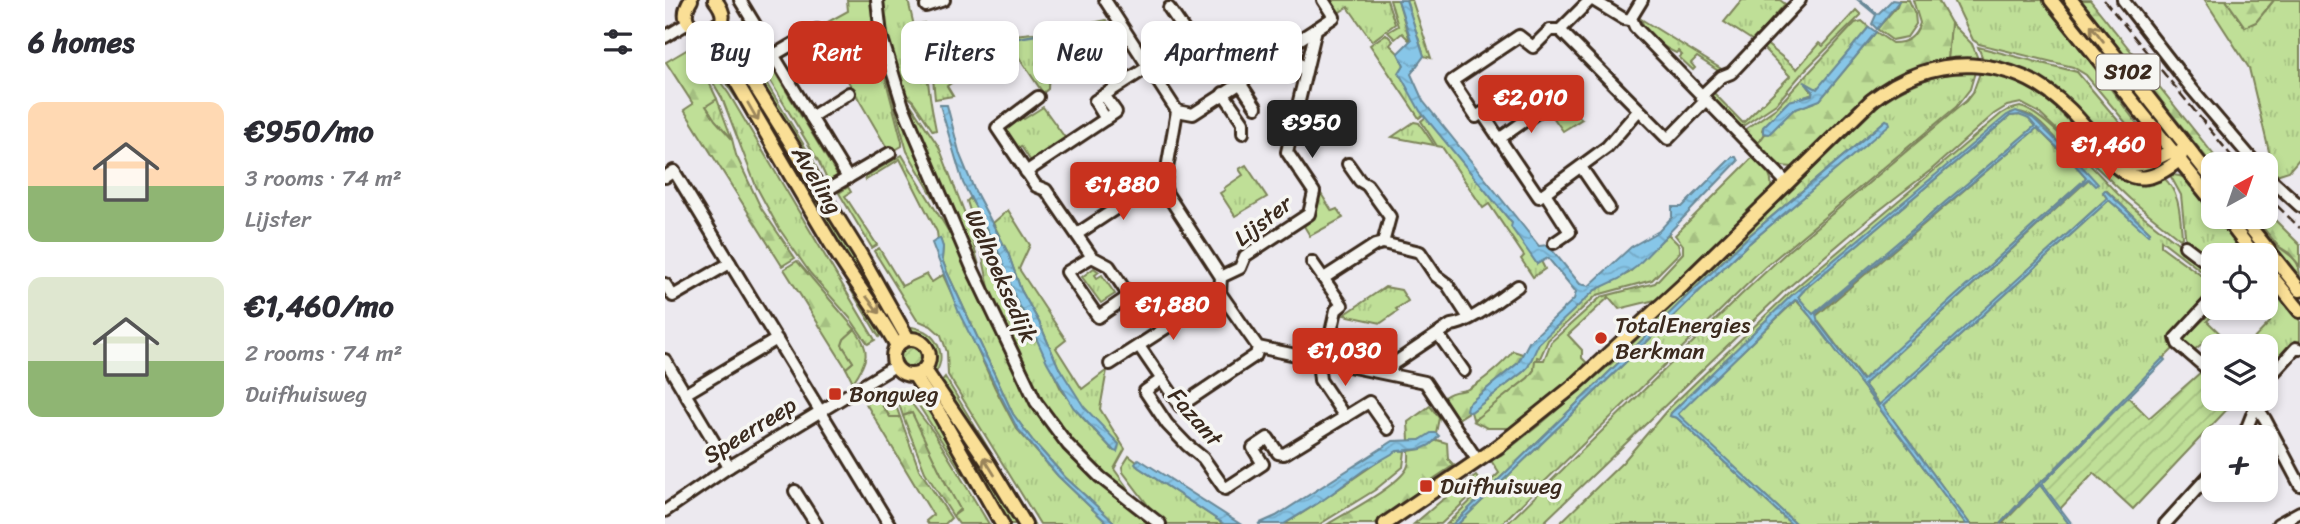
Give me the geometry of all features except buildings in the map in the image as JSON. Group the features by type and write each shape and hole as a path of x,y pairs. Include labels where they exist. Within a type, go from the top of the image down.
{"main road":[{"path":"687,21 685,14 690,0"},
{"name":"S102","path":"2051,0 2141,114 2179,152"},
{"name":"S102","path":"2071,0 2201,184"},
{"path":"717,21 722,15 720,1"},
{"path":"1385,524 1547,410 1588,374 1882,92 1914,74 1955,65 1994,68 2032,80 2059,99 2096,139 2128,164 2144,165 2153,159 2179,152 2195,157 2201,165"},
{"name":"Aveling","path":"740,84 772,146 854,281 902,343"},
{"name":"Aveling","path":"749,84 860,254 902,343"},
{"path":"2141,114 2156,143 2157,151 2153,159"},
{"path":"2096,139 2111,163 2123,173 2139,179 2154,176 2179,152"},
{"path":"2234,229 2245,243"},
{"path":"2252,229 2300,290"},
{"path":"2278,284 2300,311"},
{"path":"918,340 928,350 930,360 919,372 903,373 895,366 893,355 902,343 918,340"},
{"path":"919,372 1002,524"},
{"path":"919,372 988,463 1025,524"}],"street":[{"path":"740,0 753,21"},
{"name":"Welhoeksedijk","path":"877,0 881,35 903,106 973,270 1036,402 1048,421 1076,453 1126,499 1160,524"},
{"path":"926,6 944,0"},
{"path":"1105,0 1141,56"},
{"name":"Lijster","path":"1302,38 1334,17 1323,0"},
{"path":"1631,20 1624,19 1591,0 1560,30 1550,30 1533,47 1519,36 1452,81 1476,117 1482,113 1539,197 1607,147 1639,110"},
{"path":"1631,20 1642,0"},
{"path":"1560,30 1668,139 1721,77 1731,73 1800,0"},
{"path":"2123,0 2192,89 2246,152"},
{"path":"1169,8 1178,21"},
{"path":"1631,20 1787,183"},
{"path":"665,37 686,24"},
{"name":"Lijster","path":"1221,277 1240,268 1245,257 1309,215 1314,192 1287,152 1315,29"},
{"path":"788,47 774,55 848,178"},
{"path":"1302,68 1305,72"},
{"path":"1026,172 1116,113 1104,95 1141,71"},
{"path":"1159,84 1177,111 1164,186 1167,194 1221,277 1220,293 1258,347 1425,382 1478,461"},
{"path":"1177,111 1193,114 1239,84"},
{"path":"1243,84 1256,107"},
{"path":"811,117 849,93"},
{"path":"1223,93 1243,122 1243,133"},
{"path":"1038,97 997,128 1036,186 1046,190 1092,257 1109,266 1129,296 1098,317 1067,272 1092,257"},
{"path":"1499,139 1546,106"},
{"path":"822,193 890,153"},
{"path":"1348,164 1360,181 1367,185 1390,218 1383,243"},
{"path":"1581,167 1609,208"},
{"path":"665,177 674,171 889,524"},
{"path":"1077,234 1153,184 1164,186"},
{"path":"2279,187 2300,206"},
{"path":"1545,193 1570,232 1554,243"},
{"path":"1324,278 1374,245 1383,243 1420,251 1436,276 1447,284 1469,318"},
{"path":"2185,246 2201,258"},
{"path":"1312,262 1342,305 1336,310 1324,360 1318,370 1321,380 1345,417 1369,402 1388,429"},
{"path":"665,284 673,296 730,263"},
{"path":"1390,374 1394,364 1451,325 1459,324 1518,286"},
{"path":"1110,364 1220,293"},
{"path":"2201,310 2176,338 2178,344 2201,364"},
{"path":"1439,334 1464,371"},
{"path":"685,394 777,339"},
{"path":"1139,346 1180,406 1256,355 1258,347"},
{"path":"2278,367 2295,348 2300,349"},
{"path":"665,360 729,467"},
{"name":"Speerreep","path":"665,511 729,467 895,366"},
{"name":"Fazant","path":"1162,379 1145,391 1167,424 1203,458 1225,489 1263,464 1253,448 1268,438 1278,453 1284,454 1345,417"},
{"path":"2260,411 2296,467 2300,485"},
{"path":"2165,524 2201,484"},
{"path":"795,491 816,524"},
{"path":"2278,524 2300,512"}],"green space":[{"path":"847,0 870,0 877,21 830,21 848,11"},
{"path":"880,0 908,0 913,21 901,21 901,84 928,84 936,130 933,131 913,101 899,88 887,42 887,21 882,21"},
{"path":"1331,0 1387,0 1395,24 1372,41 1348,7 1335,15 1327,3"},
{"path":"1390,0 1398,0 1410,41 1402,33 1395,39 1388,32 1398,26"},
{"path":"1406,0 1412,0 1431,58 1424,56"},
{"path":"1742,0 1780,0 1785,4 1760,33 1763,37 1758,44 1724,22"},
{"path":"1899,0 1909,0 1916,24 1907,37 1892,40 1877,29"},
{"path":"1913,0 1938,0 1951,23 1948,59 1911,69 1880,87 1793,167 1781,166 1757,145 1765,134 1791,111 1820,100 1876,32 1892,43 1906,41 1913,36 1920,23"},
{"path":"1954,0 2043,0 2135,121 2151,144 2151,153 2086,75 2073,67 1979,44 1973,40"},
{"path":"2078,0 2081,0 2202,152 2201,155"},
{"path":"2081,0 2090,0 2211,152 2202,152"},
{"path":"2205,0 2226,0 2245,27 2256,22 2274,0 2300,0 2300,158 2289,171 2279,174 2279,152 2269,152 2249,68"},
{"path":"2226,0 2274,0 2256,22 2245,27"},
{"path":"1856,10 1861,15 1804,71 1776,104 1740,128 1708,95 1712,91 1743,123 1790,76 1762,47 1765,43 1797,69 1819,43 1823,46"},
{"path":"1641,19 1723,70 1720,72 1697,57 1691,63 1695,68 1693,70 1679,57 1682,55 1678,51 1676,53 1655,39"},
{"path":"1862,21 1869,27 1817,90 1805,82 1813,94 1787,103 1763,127 1765,134 1757,145 1743,131 1776,108 1855,23"},
{"path":"1951,23 1972,44 1978,59 1948,59"},
{"path":"1033,33 1033,78 1019,57 1019,34"},
{"path":"1386,34 1393,41 1390,45 1404,65 1399,73 1424,114 1419,118 1370,45"},
{"path":"1978,47 2077,72 2147,158 2137,161 2116,151 2070,102 2046,82 2008,64 1983,59"},
{"path":"686,50 686,84 710,84 717,99 706,106 732,139 736,155 761,208 795,258 782,266 684,110 693,104 666,62"},
{"path":"887,68 957,238 907,151 887,79"},
{"path":"774,71 839,178 829,184 819,162 772,84"},
{"path":"1975,72 1970,89 1956,107 1765,267 1501,524 1458,524 1746,246 1889,124 1886,120 1750,235 1453,524 1447,524 1499,473 1490,459 1501,455 1543,422 1613,362 1880,104 1925,80 1949,74"},
{"path":"1980,73 2021,83 2039,94 2070,122 2118,175 2136,181 2163,177 2176,197 2182,237 2180,239 2130,199 2038,112 2021,103 2007,106 1994,114 1931,170 1783,292 1542,524 1507,524 1788,251 1966,101 1973,92"},
{"path":"714,84 722,84 729,94 875,340 868,344 850,318 810,273 778,227 756,186 722,98"},
{"path":"727,84 736,84 885,329 879,337"},
{"path":"742,84 752,84 766,105 894,322 889,325 863,287"},
{"path":"760,84 767,84 824,183 819,180"},
{"path":"850,84 887,84 902,142 902,146 890,153"},
{"path":"934,84 950,84 947,86 953,96 935,99"},
{"path":"1037,84 1048,84 1048,89 1043,93"},
{"path":"900,94 909,102 939,147 967,219 986,293"},
{"path":"717,99 732,139 706,106"},
{"path":"1562,100 1582,119 1563,131 1548,110"},
{"path":"1043,107 1066,139 1032,163 1021,146 1016,150 1006,134 1009,121 1019,114 1024,119"},
{"path":"2020,107 2044,121 2124,200 2201,261 2201,271 2161,240 2161,246 2201,275 2201,307 2170,338 2176,346 2000,524 1970,524 1883,406 2109,200 2148,234 2150,232 2106,190 2103,193 2107,198 1880,405 1864,384 2089,179 2097,184 2076,165 2086,177 2083,181 1863,380 1815,317 2037,128 2066,157 2069,154 2035,119 2019,112 2011,113 1791,296 1671,413 1670,416 1677,418 1791,524 1559,524 1623,462 1667,410 1789,293 2008,110"},
{"path":"2010,116 2026,116 2035,126 1813,315 1798,297 1805,289"},
{"path":"1426,117 1512,223 1537,264 1541,261 1545,269 1533,277 1521,259 1524,256 1489,204 1483,208 1442,147 1437,146 1421,121"},
{"path":"1414,122 1419,123 1434,145 1392,137"},
{"path":"902,155 963,255 1041,416 1153,524 1116,524 1065,477 1013,414 947,272 942,259 943,247 937,232 900,159 866,180 865,177"},
{"path":"1754,156 1770,176 1770,191 1659,299 1619,309 1609,297 1568,335 1582,350 1582,358 1586,362 1580,374 1551,395 1514,428 1487,428 1473,421 1528,378 1534,370 1535,360 1544,360 1551,342 1601,297 1655,283 1683,253 1683,245 1675,235"},
{"path":"1246,165 1267,197 1235,216 1220,193 1243,175 1239,169"},
{"path":"2170,175 2185,178 2201,193 2201,229 2228,229 2239,243 2201,243 2201,256 2186,244 2181,195"},
{"path":"848,187 851,192 845,196 877,245 872,248 839,193"},
{"path":"1318,189 1332,211 1337,209 1343,218 1310,236 1304,226 1311,220"},
{"path":"970,198 1000,255 1016,300 1061,389 1081,416 1114,451 1073,393 1021,290 1008,253 993,223 1008,210 1030,245 1019,269 1066,340 1056,348 1082,389 1107,370 1100,409 1125,449 1114,469 1141,507 1099,471 1051,422 991,297 980,244 967,201"},
{"path":"2279,224 2300,245 2300,266 2289,253 2276,243 2264,229 2279,229"},
{"path":"2261,229 2275,243 2272,243"},
{"path":"1668,234 1678,244 1680,252 1652,280 1597,295 1548,340 1528,378 1473,419 1471,412 1528,367 1537,344 1595,290 1629,273"},
{"path":"2278,245 2296,261 2300,278 2278,251"},
{"path":"879,248 902,286 927,274 932,282 943,275 1016,428 1058,476 1108,524 1040,524 948,375 947,352 941,335 931,326 917,320 874,251"},
{"path":"797,261 855,329 844,339 842,345 853,362 846,368 784,269"},
{"path":"1094,268 1099,272 1095,275 1097,278 1102,275 1115,294 1101,303 1082,277"},
{"path":"1385,287 1401,290 1408,301 1381,323 1344,315"},
{"path":"2278,293 2300,321 2300,343 2278,363 2278,334 2258,334 2270,322 2268,320 2278,320"},
{"path":"1796,300 1966,524 1796,524 1679,416 1679,412"},
{"path":"2201,316 2201,320 2186,336 2203,320 2208,320 2221,334 2201,334 2201,344 2193,351 2181,340"},
{"path":"912,327 929,334 938,346 940,361 933,377 931,349 926,342 906,328"},
{"path":"855,329 864,343 866,356 853,382 846,368 853,362 842,345 844,339"},
{"path":"911,344 920,348 924,357 920,366 911,370 902,366 898,357 902,348"},
{"path":"1513,351 1523,354 1518,363 1467,405 1469,412 1458,419 1444,397 1475,385"},
{"path":"2201,372 2201,411 2226,411 2212,425 2201,425 2201,437 2133,509 2094,473 2060,509 2042,484 2128,397 2149,418"},
{"path":"945,377 1034,524 1028,524 940,383"},
{"path":"934,388 1021,524 1005,524 974,473"},
{"path":"879,393 895,403 900,417 890,417 878,400 873,401 868,395"},
{"path":"923,394 998,524 995,524 914,398"},
{"path":"868,395 873,401 879,401 890,417 900,417 919,469 951,518 945,524 928,524 926,521 933,515 862,397"},
{"path":"909,400 934,433 989,524 959,524 953,516 960,511 910,413 903,416 899,404"},
{"path":"1430,406 1439,418 1436,433 1420,440 1409,441 1408,422"},
{"path":"912,413 960,509 953,516 925,472 903,416"},
{"path":"1437,440 1447,443 1448,459 1454,465 1426,484 1423,493 1374,524 1328,524 1371,499 1402,475 1407,468 1409,451 1421,449"},
{"path":"1397,450 1405,451 1403,467 1375,490 1320,524 1284,524 1313,506"},
{"path":"1129,456 1137,462 1138,467 1224,524 1166,524 1157,517 1123,472 1122,467"},
{"path":"1476,476 1480,487 1441,524 1414,524 1441,501"},
{"path":"2040,485 2069,524 2002,524"}],"water":[{"path":"1398,0 1406,0 1424,56 1411,74 1423,101 1539,246 1548,245 1580,284 1589,286 1631,247 1659,231 1672,217 1672,207 1682,207 1732,157 1736,157 1738,161 1636,267 1619,279 1595,290 1539,343 1523,372 1471,412 1466,410 1467,405 1518,363 1529,342 1574,299 1576,292 1548,258 1537,264 1511,227 1512,223 1420,111 1399,73 1404,65 1398,53 1411,40"},
{"path":"1858,0 1878,14 1892,0 1899,1 1877,29 1872,24 1876,15"},
{"path":"1869,27 1876,32 1820,100 1793,110 1769,134 1763,133 1763,127 1789,101 1812,95 1813,91 1804,82 1817,89"},
{"path":"940,105 947,105 960,155 974,189 1008,253 1021,290 1039,322 1058,366 1084,407 1119,444 1117,452 1073,407 1047,362 1016,300 1000,255 963,183"},
{"path":"2016,111 2033,118 2070,154 2067,157 2037,128 1816,314 1818,322 1862,380 2083,181 2086,177 2075,165 2078,162 2098,184 2095,186 2088,179 1864,384 1879,405 2107,198 2103,192 2105,190 2150,232 2148,235 2109,200 1883,406 1970,524 1966,524 1810,316 1795,300 1678,414 1796,524 1791,524 1677,418 1670,416 1671,413 1791,296 2007,115","holes":["2019,115 2029,119 2035,126 1813,314 1798,297 2010,116"]},
{"path":"1886,120 1890,124 1746,246 1458,524 1453,524 1750,235"},
{"path":"940,238 943,247 942,259 947,272 1013,414 1065,477 1116,524 1108,524 1058,476 1017,428 959,313 932,243"},
{"path":"2163,358 2165,360 2042,484 2072,524 2069,524 2040,485 2000,524 2030,491 2049,475"},
{"path":"1431,433 1439,436 1430,445 1421,449 1397,451 1284,524 1258,524 1276,516 1393,441 1420,440"},
{"path":"1139,459 1240,524 1224,524 1138,467 1135,464"}],"waterway":[{"path":"1019,38 1033,36"}],"railway":[{"path":"2104,0 2228,152"},
{"path":"2279,208 2300,228"}],"place":[{"name":"TotalEnergies Berkman","path":"1601,338"},
{"name":"Bongweg","path":"835,394"},
{"name":"Duifhuisweg","path":"1426,486"}]}
